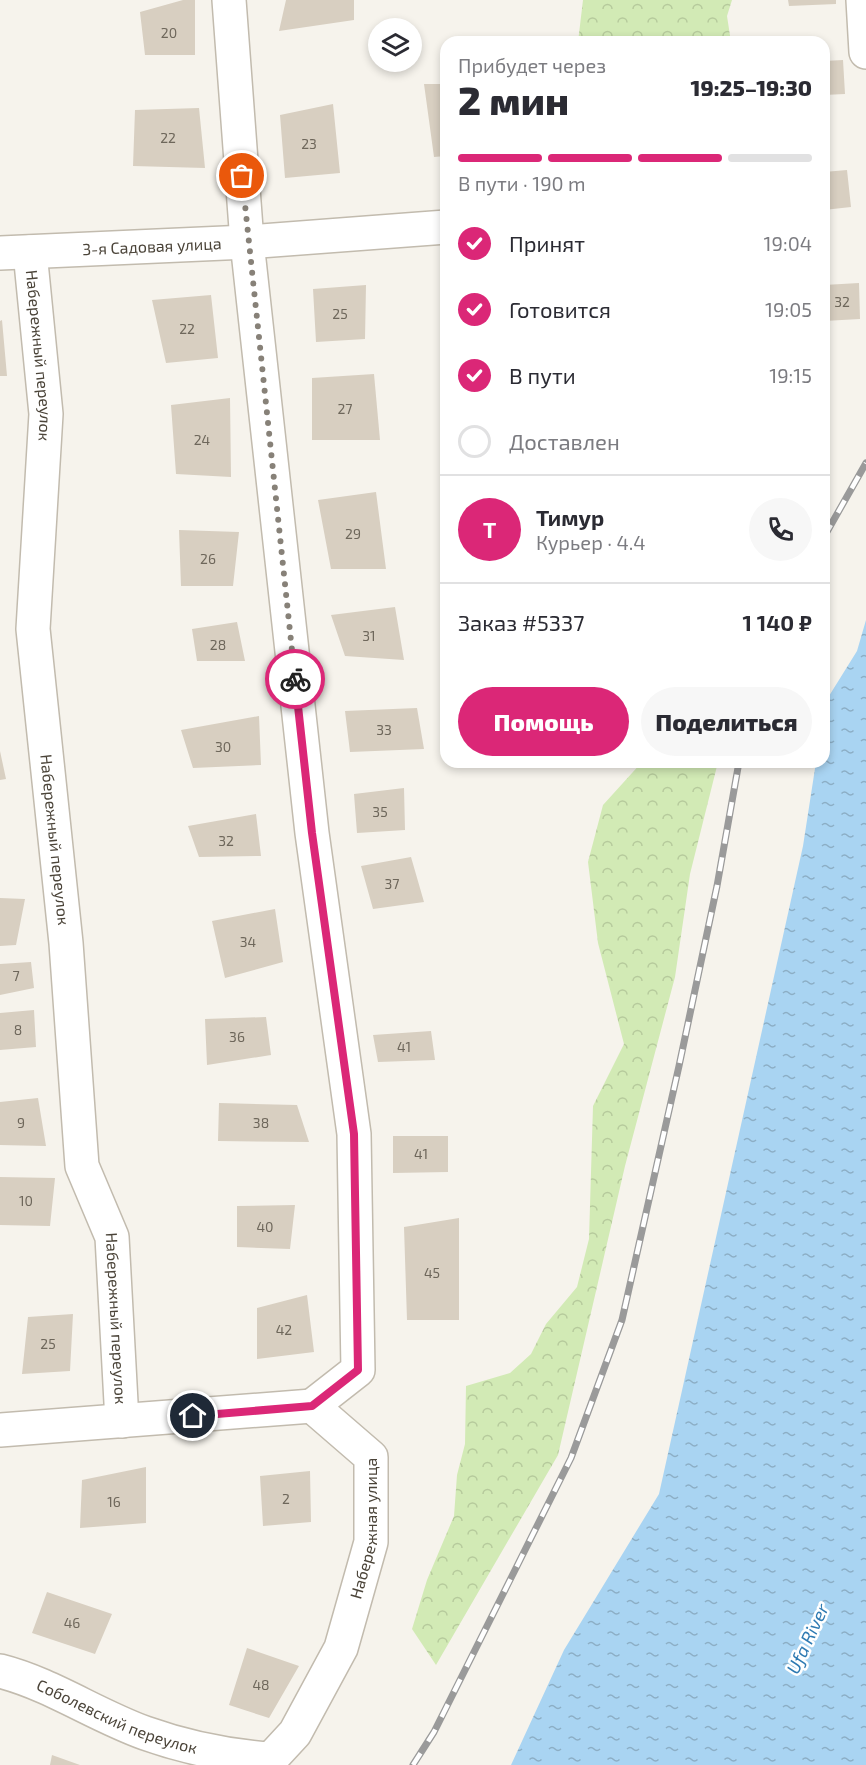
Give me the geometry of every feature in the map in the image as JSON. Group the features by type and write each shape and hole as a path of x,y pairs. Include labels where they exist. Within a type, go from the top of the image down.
{"street":[{"path":"0,1430 312,1406 358,1370 354,1134 312,833 247,242 229,0"},
{"path":"863,0 866,52"},
{"name":"3-я Садовая улица","path":"15,253 247,242 440,227"},
{"name":"Набережный переулок","path":"15,253 46,414 33,629 66,943 82,1166 112,1237 122,1421"},
{"name":"Набережная улица","path":"271,1760 295,1733 341,1648 372,1542 372,1457 312,1406"},
{"name":"Соболевский переулок","path":"0,1671 22,1677 144,1733 219,1755 271,1760"}],"green space":[{"path":"583,0 732,0 727,16 730,36 579,36"},
{"path":"637,768 716,768 690,874 675,977 625,1166 558,1455 436,1665 412,1629 427,1580 454,1516 457,1475 465,1444 466,1386 510,1373 531,1354 546,1324 577,1287 589,1239 593,1106 624,1044 598,943 588,862 603,805"}],"water":[{"name":"Ufa River","path":"866,620 866,1765 511,1765 564,1650 659,1494 803,846 815,768 830,768 830,694 857,651"}],"building":[{"path":"183,0 195,0 195,55 145,55 140,12"},
{"path":"286,0 354,0 354,20 279,31"},
{"path":"788,0 836,0 836,4 789,6"},
{"path":"843,60 845,94 830,95 830,61"},
{"path":"424,84 440,84 440,156 434,157"},
{"path":"333,104 340,173 285,178 280,115"},
{"path":"199,108 205,168 133,166 135,110"},
{"path":"847,170 851,207 830,209 830,171"},
{"path":"859,283 860,319 830,321 830,285"},
{"path":"366,285 365,339 316,342 313,289"},
{"path":"211,295 218,358 166,363 152,300"},
{"path":"2,320 7,376 0,376 0,321"},
{"path":"374,374 380,440 312,440 312,378"},
{"path":"230,398 231,477 176,474 171,405"},
{"path":"376,492 386,569 331,569 318,500"},
{"path":"179,530 239,532 233,586 181,586"},
{"path":"395,607 404,660 345,656 331,615"},
{"path":"237,622 245,661 197,661 192,629"},
{"path":"417,708 424,749 350,752 345,711"},
{"path":"259,716 261,765 193,768 181,730"},
{"path":"0,751 6,779 0,780"},
{"path":"404,788 405,830 357,833 354,794"},
{"path":"256,814 261,856 199,857 188,826"},
{"path":"411,857 424,902 373,909 361,866"},
{"path":"0,898 25,899 16,945 0,946"},
{"path":"275,909 283,962 225,978 212,921"},
{"path":"31,962 34,988 0,995 0,964"},
{"path":"34,1010 36,1047 0,1050 0,1013"},
{"path":"266,1017 271,1055 207,1065 205,1019"},
{"path":"431,1031 435,1060 378,1062 373,1035"},
{"path":"38,1098 46,1146 0,1145 0,1102"},
{"path":"219,1103 297,1105 309,1142 218,1141"},
{"path":"393,1136 448,1136 448,1172 393,1173"},
{"path":"0,1177 55,1178 50,1226 0,1225"},
{"path":"295,1205 290,1249 237,1247 237,1206"},
{"path":"459,1218 459,1320 407,1320 404,1227"},
{"path":"307,1295 314,1352 257,1359 257,1308"},
{"path":"73,1314 70,1371 22,1374 28,1317"},
{"path":"146,1467 146,1523 80,1528 82,1480"},
{"path":"310,1471 311,1522 263,1526 260,1476"},
{"path":"47,1592 112,1614 95,1654 32,1633"},
{"path":"247,1648 299,1666 269,1718 229,1705"},
{"path":"52,1755 80,1765 50,1765"}],"railway":[{"path":"830,526 866,463"},
{"path":"413,1765 434,1732 571,1458 622,1320 717,886 738,768"}],"way so far":[{"path":"242,176 247,242 295,679"}],"route":[{"path":"193,1416 312,1406 358,1370 354,1134 312,833 295,679"}]}
